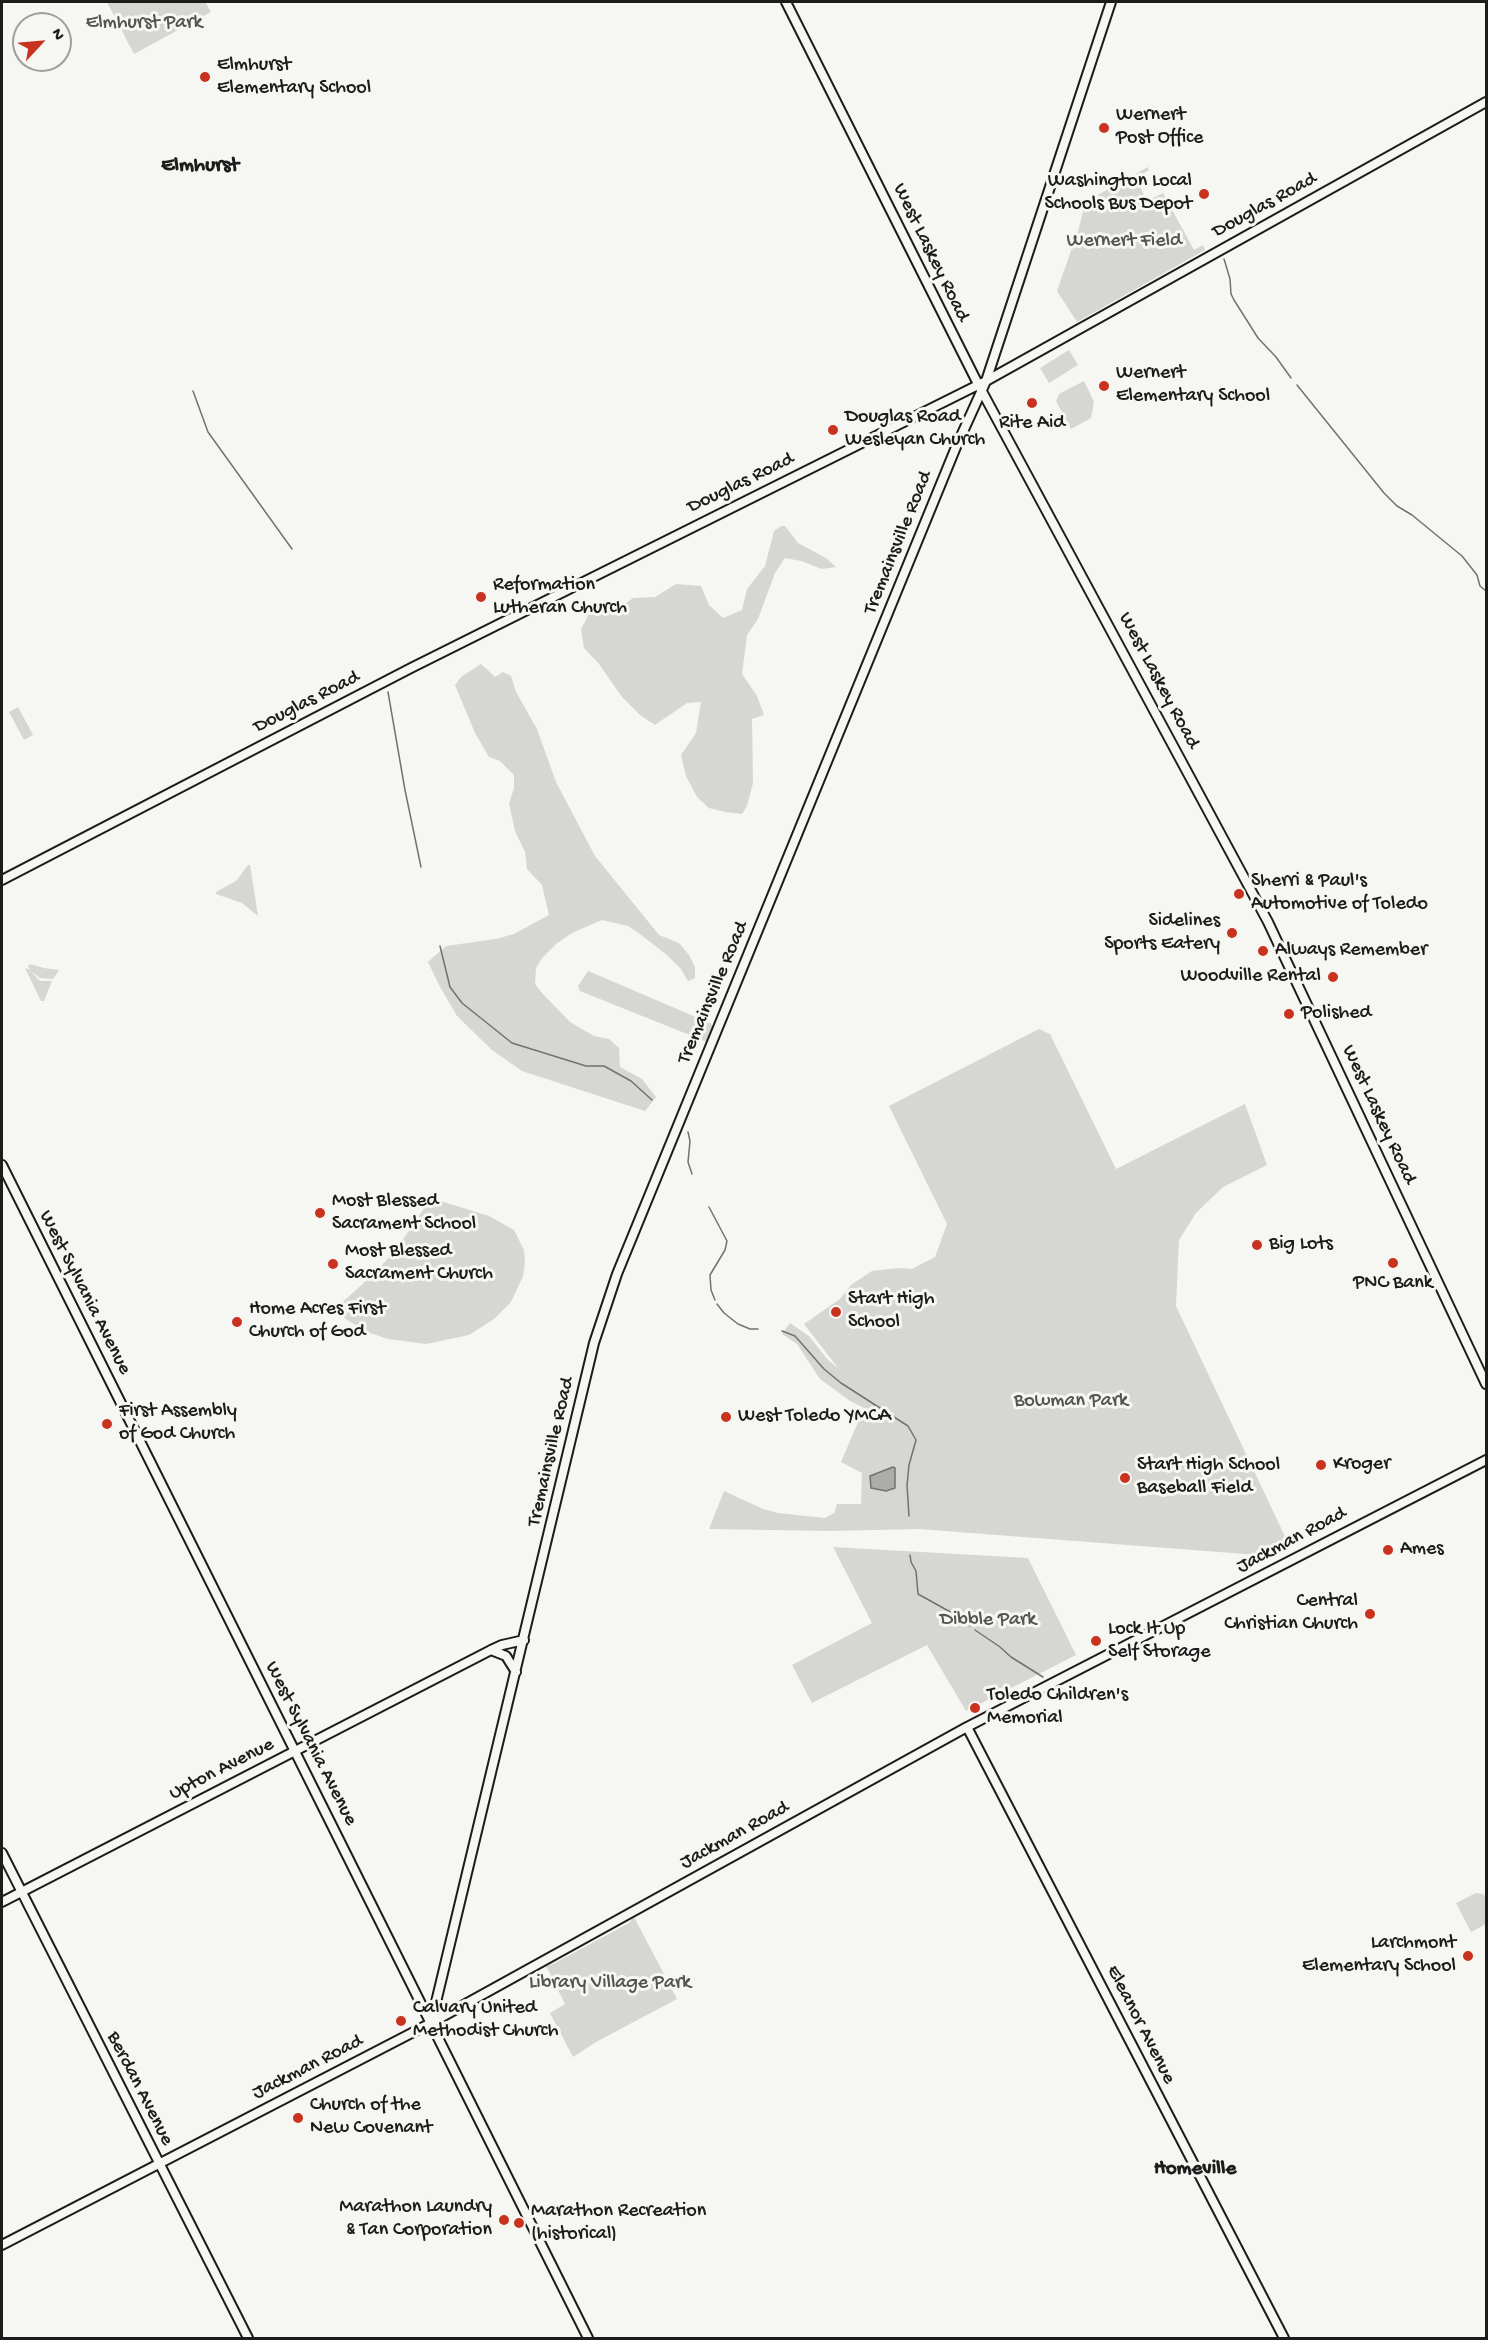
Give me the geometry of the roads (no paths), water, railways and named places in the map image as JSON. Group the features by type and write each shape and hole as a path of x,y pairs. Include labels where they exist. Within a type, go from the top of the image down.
{"street":[{"name":"West Laskey Road","path":"786,2 981,385 1267,920 1486,1384"},
{"name":"Tremainsville Road","path":"431,2023 593,1345 617,1274 981,385 1112,2"},
{"name":"Douglas Road","path":"2,880 439,653 981,385 1486,102"},
{"name":"West Sylvania Avenue","path":"2,1165 588,2338"},
{"name":"Jackman Road","path":"2,2245 431,2023 967,1727 1486,1460"},
{"name":"Upton Avenue","path":"2,1902 491,1650 524,1640"},
{"path":"491,1650 506,1656 516,1672"},
{"name":"Eleanor Avenue","path":"967,1727 1284,2338"},
{"name":"Berdan Avenue","path":"2,1853 248,2338"}],"waterway":[{"path":"1224,259 1234,300 1258,338 1291,378"},
{"path":"1297,385 1384,493 1397,506 1412,515 1462,556 1477,575 1480,586 1486,591"},
{"path":"193,391 208,432 292,549"},
{"path":"388,692 421,867"},
{"path":"440,946 450,987 462,1003 512,1043 586,1066 604,1066 631,1081 652,1100"},
{"path":"688,1132 690,1141 688,1162 692,1174"},
{"path":"709,1207 727,1241 725,1250 710,1275 711,1290 715,1300"},
{"path":"717,1304 738,1324 750,1329 758,1329"},
{"path":"782,1331 795,1336 824,1369 841,1383 908,1426 916,1440 909,1465 907,1485 909,1516"},
{"path":"910,1555 916,1571 918,1594 954,1614 970,1626"},
{"path":"975,1630 1043,1677"}],"place":[{"name":"Elmhurst Elementary School","path":"205,77"},
{"name":"Wernert Post Office","path":"1104,128"},
{"name":"Washington Local Schools Bus Depot","path":"1204,194"},
{"name":"Wernert Elementary School","path":"1104,386"},
{"name":"Rite Aid","path":"1032,403"},
{"name":"Douglas Road Wesleyan Church","path":"833,430"},
{"name":"Reformation Lutheran Church","path":"481,597"},
{"name":"Sherri & Paul's Automotive of Toledo","path":"1239,894"},
{"name":"Sidelines Sports Eatery","path":"1232,933"},
{"name":"Always Remember","path":"1263,951"},
{"name":"Woodville Rental","path":"1333,977"},
{"name":"Polished","path":"1289,1014"},
{"name":"Most Blessed Sacrament School","path":"320,1213"},
{"name":"Big Lots","path":"1257,1245"},
{"name":"PNC Bank","path":"1393,1263"},
{"name":"Most Blessed Sacrament Church","path":"333,1264"},
{"name":"Start High School","path":"836,1312"},
{"name":"Home Acres First Church of God","path":"237,1322"},
{"name":"West Toledo YMCA","path":"726,1417"},
{"name":"First Assembly of God Church","path":"107,1424"},
{"name":"Kroger","path":"1321,1465"},
{"name":"Start High School Baseball Field","path":"1125,1478"},
{"name":"Ames","path":"1388,1550"},
{"name":"Central Christian Church","path":"1370,1614"},
{"name":"Lock It Up Self Storage","path":"1096,1641"},
{"name":"Toledo Children's Memorial","path":"975,1708"},
{"name":"Larchmont Elementary School","path":"1468,1956"},
{"name":"Calvary United Methodist Church","path":"401,2021"},
{"name":"Church of the New Covenant","path":"298,2118"},
{"name":"Marathon Laundry & Tan Corporation","path":"504,2220"},
{"name":"Marathon Recreation (historical)","path":"519,2223"}],"district":[{"name":"Elmhurst","path":"200,167"},
{"name":"Homeville","path":"1195,2170"}],"park label":[{"name":"Elmhurst Park","path":"144,24"},
{"name":"Wernert Field","path":"1124,242"},
{"name":"Bowman Park","path":"1071,1402"},
{"name":"Dibble Park","path":"988,1621"},
{"name":"Library Village Park","path":"610,1984"}]}
